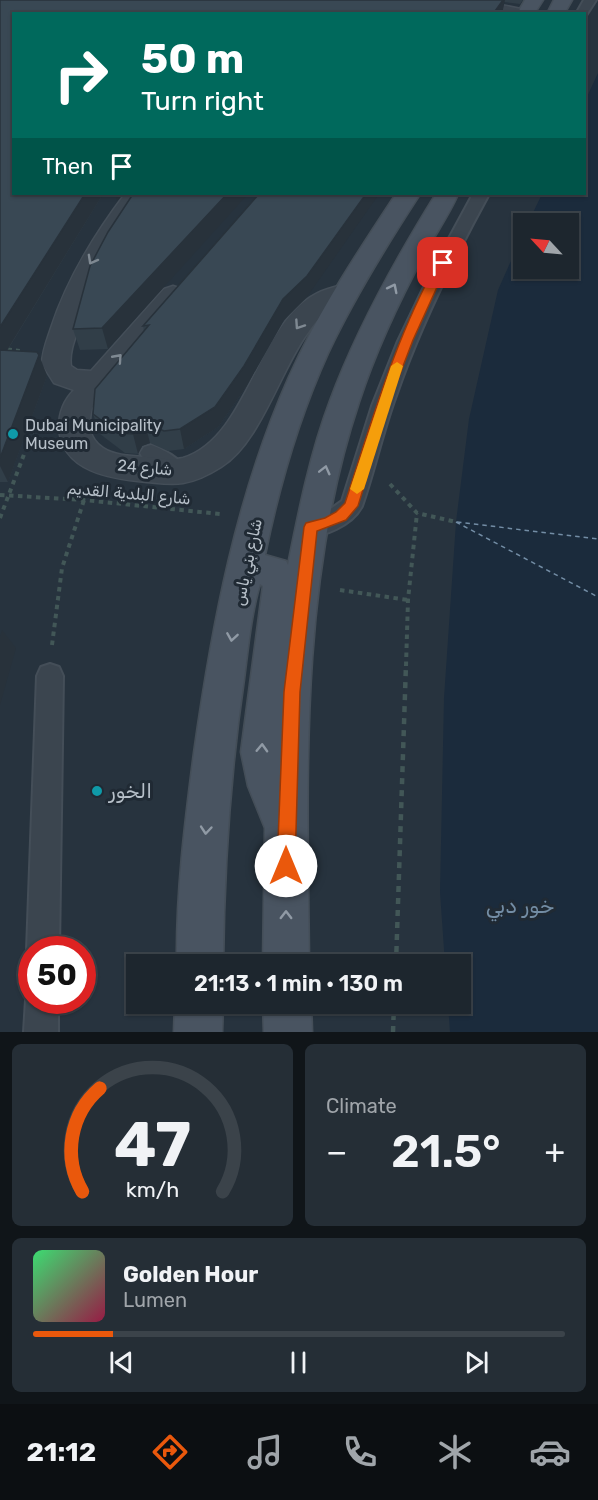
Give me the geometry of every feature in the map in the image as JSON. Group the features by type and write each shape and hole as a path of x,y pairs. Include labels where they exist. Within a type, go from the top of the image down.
{"main road":[{"name":"شارع بني ياس","path":"200,954 211,772 240,580 267,477 302,379 345,292 407,195"},
{"path":"286,954 286,822 292,692 311,527 334,433 372,329 415,247 446,195"},
{"path":"302,379 301,410 310,420 324,422 345,403"},
{"path":"240,580 255,568 264,568 274,572 281,586 261,752 264,776 272,800 286,822"},
{"path":"198,1032 199,1014"},
{"path":"287,1014 288,1032"}],"street":[{"path":"433,12 462,2 510,12"},
{"path":"98,381 71,379 61,374 56,366 68,315 88,268 112,226 135,195"},
{"name":"شارع 24","path":"192,274 78,404 73,418 74,431 79,444 90,455 105,463 123,467 176,471 191,468 207,460 223,447 235,432 302,319 326,298 345,292"}],"lane":[{"path":"311,527 341,516 351,506 386,395 428,291 481,195"},
{"path":"151,453 176,471"},
{"path":"43,936 50,676"},
{"path":"41,1032 42,1014"}],"path":[{"path":"0,518 56,366"},
{"path":"366,458 417,513 456,522"},
{"name":"شارع البلدية القديم","path":"0,495 84,500 256,518"},
{"path":"50,676 56,600 62,568 70,536 84,500"},
{"path":"396,954 408,600 417,513"},
{"path":"303,584 408,600"},
{"path":"393,1032 394,1014"}],"water":[{"name":"خور دبي","path":"598,73 598,1032 450,1032 449,1014 471,1014 471,954 444,954 440,892 444,698 456,522 469,419 498,290 513,256 513,279 579,279 579,213 533,213 542,195 586,195 586,99"}],"building":[{"path":"0,0 503,0 494,12 12,12 12,195 84,195 0,327"},
{"path":"132,195 226,195 102,328 73,329 90,266 108,232"},
{"path":"258,195 365,195 307,276 283,299 244,366 215,407 180,429 164,431 145,423 137,426 133,434 119,433 93,414 95,389 149,325 143,326"},
{"path":"0,350 37,352 39,355 0,458"}],"ferry route":[{"path":"456,522 598,597"},
{"path":"457,522 598,539"}],"slow traffic":[{"path":"357,489 397,366"}],"place":[{"name":"Dubai Municipality Museum","path":"13,434"},
{"name":"الخور","path":"97,791"}],"route":[{"path":"286,866 292,692 311,527 341,516 351,506 386,395 428,291 443,263"}]}
